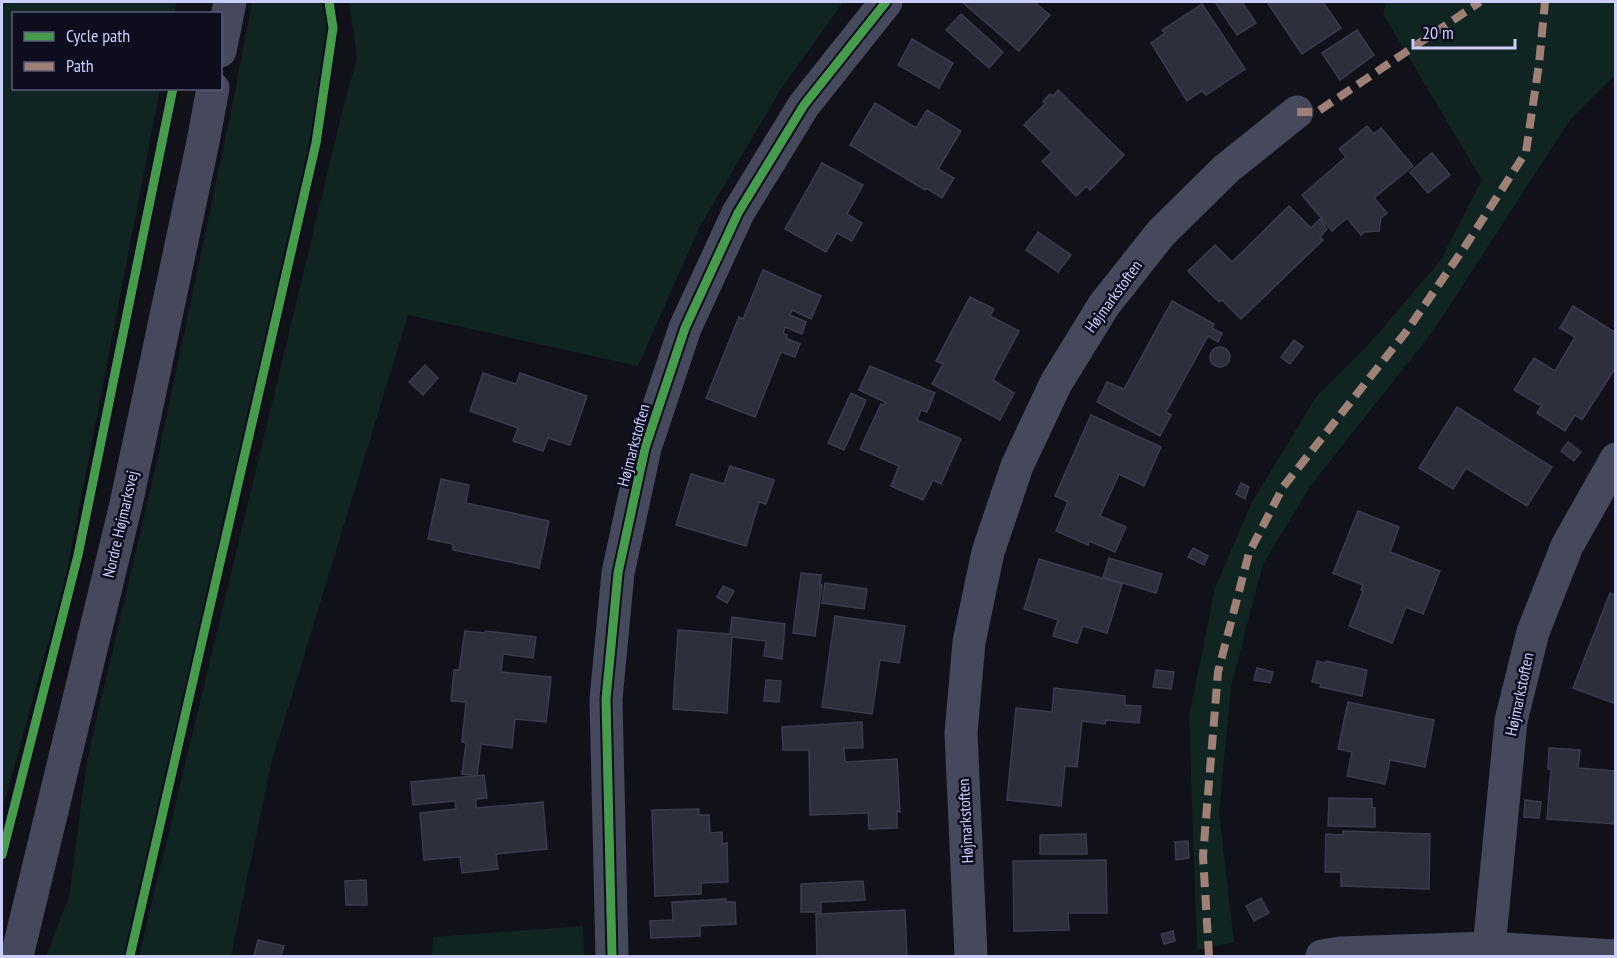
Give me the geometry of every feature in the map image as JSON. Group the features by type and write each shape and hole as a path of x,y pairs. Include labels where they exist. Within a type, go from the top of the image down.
{"street":[{"path":"222,41 230,2"},
{"name":"Højmarkstoften","path":"612,957 606,699 618,573 645,448 685,328 738,213 804,105 886,2"},
{"name":"Nordre Højmarksvej","path":"17,957 126,504 213,90"},
{"name":"Højmarkstoften","path":"971,957 961,734 969,642 988,552 1017,466 1056,383 1104,305 1139,260 1161,233 1226,169 1297,112"},
{"name":"Højmarkstoften","path":"1489,948 1511,722 1533,632 1567,546 1616,459"},
{"path":"1322,957 1340,953 1489,948 1615,957"}],"green space":[{"path":"2,2 177,2 174,12 12,12 12,90 160,90 65,581 2,811"},
{"path":"252,2 325,2 329,31 306,161 125,956 46,956 69,897 87,760 157,461"},
{"path":"349,2 843,2 781,89 700,226 638,366 408,315 271,764 231,956 139,956 357,57"},
{"path":"1386,2 1615,2 1615,75 1570,120 1433,331 1311,485 1263,564 1231,686 1219,812 1234,942 1197,950 1189,716 1215,588 1252,502 1316,397 1369,344 1440,261 1482,180 1383,14"},
{"path":"583,926 584,956 432,956 433,937"}],"building":[{"path":"962,2 1034,2 1050,15 1019,51"},
{"path":"1215,2 1242,2 1256,23 1237,35"},
{"path":"1267,2 1323,2 1341,28 1302,54"},
{"path":"1202,4 1245,69 1206,95 1202,91 1187,101 1151,43 1165,33 1162,30"},
{"path":"961,14 1003,52 989,68 946,30"},
{"path":"1357,30 1374,55 1340,80 1322,53"},
{"path":"912,39 953,63 939,88 898,65"},
{"path":"1058,90 1124,155 1090,190 1087,186 1076,196 1042,161 1052,152 1024,125 1045,104 1043,101 1050,94 1053,96"},
{"path":"875,103 916,128 927,110 961,131 938,169 954,178 942,198 850,145"},
{"path":"1367,126 1374,134 1381,128 1413,166 1374,198 1387,213 1381,218 1379,231 1365,232 1361,235 1347,218 1332,231 1302,195 1346,157 1339,149"},
{"path":"1432,153 1450,175 1428,193 1410,172"},
{"path":"822,163 863,185 847,214 862,223 852,241 837,233 826,252 785,229"},
{"path":"1289,206 1311,228 1320,219 1327,229 1320,237 1323,240 1241,319 1222,300 1219,302 1188,271 1215,245 1232,262"},
{"path":"1038,232 1071,255 1058,272 1026,250"},
{"path":"763,270 821,296 811,319 792,310 790,315 806,322 802,334 785,327 783,333 787,335 786,338 800,344 795,357 781,352 755,417 706,398 739,317 743,319"},
{"path":"970,297 994,309 990,316 1019,331 993,380 1014,393 1000,420 932,384 943,364 936,361"},
{"path":"1172,301 1214,324 1212,328 1222,333 1218,342 1208,336 1166,412 1171,415 1160,436 1097,402 1107,382 1124,389"},
{"path":"1573,306 1616,333 1616,367 1582,420 1575,415 1565,431 1537,413 1542,405 1540,403 1539,405 1514,390 1534,358 1555,371 1575,337 1560,328"},
{"path":"1294,340 1303,347 1290,364 1281,357"},
{"path":"1220,347 1227,350 1230,357 1227,364 1220,367 1213,364 1210,357 1213,350"},
{"path":"425,365 438,378 423,395 409,382"},
{"path":"870,366 935,393 927,412 921,410 917,420 961,439 941,484 933,480 923,500 891,486 899,466 860,449 881,404 884,405 885,402 859,390"},
{"path":"483,373 516,384 520,373 587,396 570,445 548,438 543,451 513,441 518,428 470,411"},
{"path":"851,393 866,400 844,450 828,443"},
{"path":"1457,407 1552,467 1527,506 1466,468 1453,489 1419,468"},
{"path":"1091,415 1161,447 1144,486 1119,474 1100,516 1126,527 1115,552 1089,541 1088,545 1056,531 1068,502 1055,496"},
{"path":"1568,442 1581,452 1574,461 1561,451"},
{"path":"730,466 774,480 766,504 759,502 746,546 676,525 691,474 724,484"},
{"path":"441,479 469,485 466,503 549,521 539,568 453,550 453,544 428,539"},
{"path":"1241,483 1249,487 1245,499 1236,494"},
{"path":"1358,511 1399,527 1390,552 1440,571 1423,614 1406,607 1392,643 1349,626 1363,591 1361,590 1363,585 1333,573"},
{"path":"1193,548 1208,556 1204,565 1188,557"},
{"path":"1109,558 1162,574 1156,593 1103,577"},
{"path":"1039,559 1122,584 1107,633 1083,626 1077,643 1053,636 1058,620 1024,609"},
{"path":"801,573 821,575 820,585 822,585 815,636 793,633"},
{"path":"825,583 867,589 864,609 822,603"},
{"path":"723,586 734,591 727,603 717,597"},
{"path":"1610,593 1616,596 1616,704 1573,688"},
{"path":"835,616 905,626 899,663 880,660 872,714 822,707"},
{"path":"732,617 785,624 782,659 764,656 766,641 732,637 727,713 673,709 678,630 730,634"},
{"path":"465,631 536,637 533,658 503,654 501,672 551,677 546,722 515,719 512,748 481,744 477,776 462,774 466,743 462,742 466,702 451,701 454,670 459,670"},
{"path":"1317,661 1367,670 1362,696 1320,687 1321,684 1312,682"},
{"path":"1257,668 1273,672 1270,683 1254,680"},
{"path":"1156,670 1174,672 1171,689 1153,687"},
{"path":"766,680 781,681 779,702 764,701"},
{"path":"1054,688 1125,696 1125,705 1141,706 1139,723 1106,720 1105,724 1082,721 1077,767 1065,766 1061,806 1007,800 1016,708 1052,712"},
{"path":"1348,702 1434,720 1425,767 1390,760 1385,784 1347,776 1352,752 1338,749"},
{"path":"862,722 863,748 844,748 845,762 897,759 900,812 897,811 897,828 869,829 868,813 810,815 809,750 783,750 782,727"},
{"path":"1549,748 1580,750 1578,768 1616,771 1616,824 1547,819 1551,769 1548,769"},
{"path":"484,775 487,798 476,799 476,808 543,802 547,849 496,854 498,869 462,873 460,857 424,860 420,813 456,809 455,801 413,805 411,782"},
{"path":"1329,798 1372,799 1372,807 1375,808 1375,827 1328,826"},
{"path":"1525,800 1541,802 1539,818 1524,817"},
{"path":"699,809 699,815 709,815 710,833 722,832 722,844 727,843 728,882 701,883 701,894 655,896 652,810"},
{"path":"1343,831 1430,834 1429,889 1341,886 1341,872 1325,872 1326,834 1343,835"},
{"path":"1086,834 1087,854 1040,854 1040,835"},
{"path":"1188,841 1189,858 1176,860 1175,842"},
{"path":"1106,860 1107,913 1068,913 1069,930 1014,931 1013,861"},
{"path":"366,880 367,905 346,905 345,881"},
{"path":"863,881 865,900 821,902 821,912 801,912 801,884"},
{"path":"1261,898 1269,913 1254,921 1246,906"},
{"path":"726,899 726,902 735,902 736,924 700,926 700,936 651,938 650,921 673,920 672,902"},
{"path":"905,910 907,956 817,956 816,914"},
{"path":"1173,931 1175,941 1164,944 1161,934"},
{"path":"258,940 284,946 281,956 254,956"}],"marked path":[{"path":"1297,112 1317,112 1480,2"},
{"path":"1209,956 1203,856 1218,672 1249,553 1283,487 1406,332 1526,152 1539,64 1545,2"}],"cycle path":[{"path":"130,956 316,143 333,28 329,2"},
{"path":"612,956 606,699 618,573 645,448 685,328 738,213 804,105 886,2"},
{"path":"2,855 78,555 173,90"}]}
